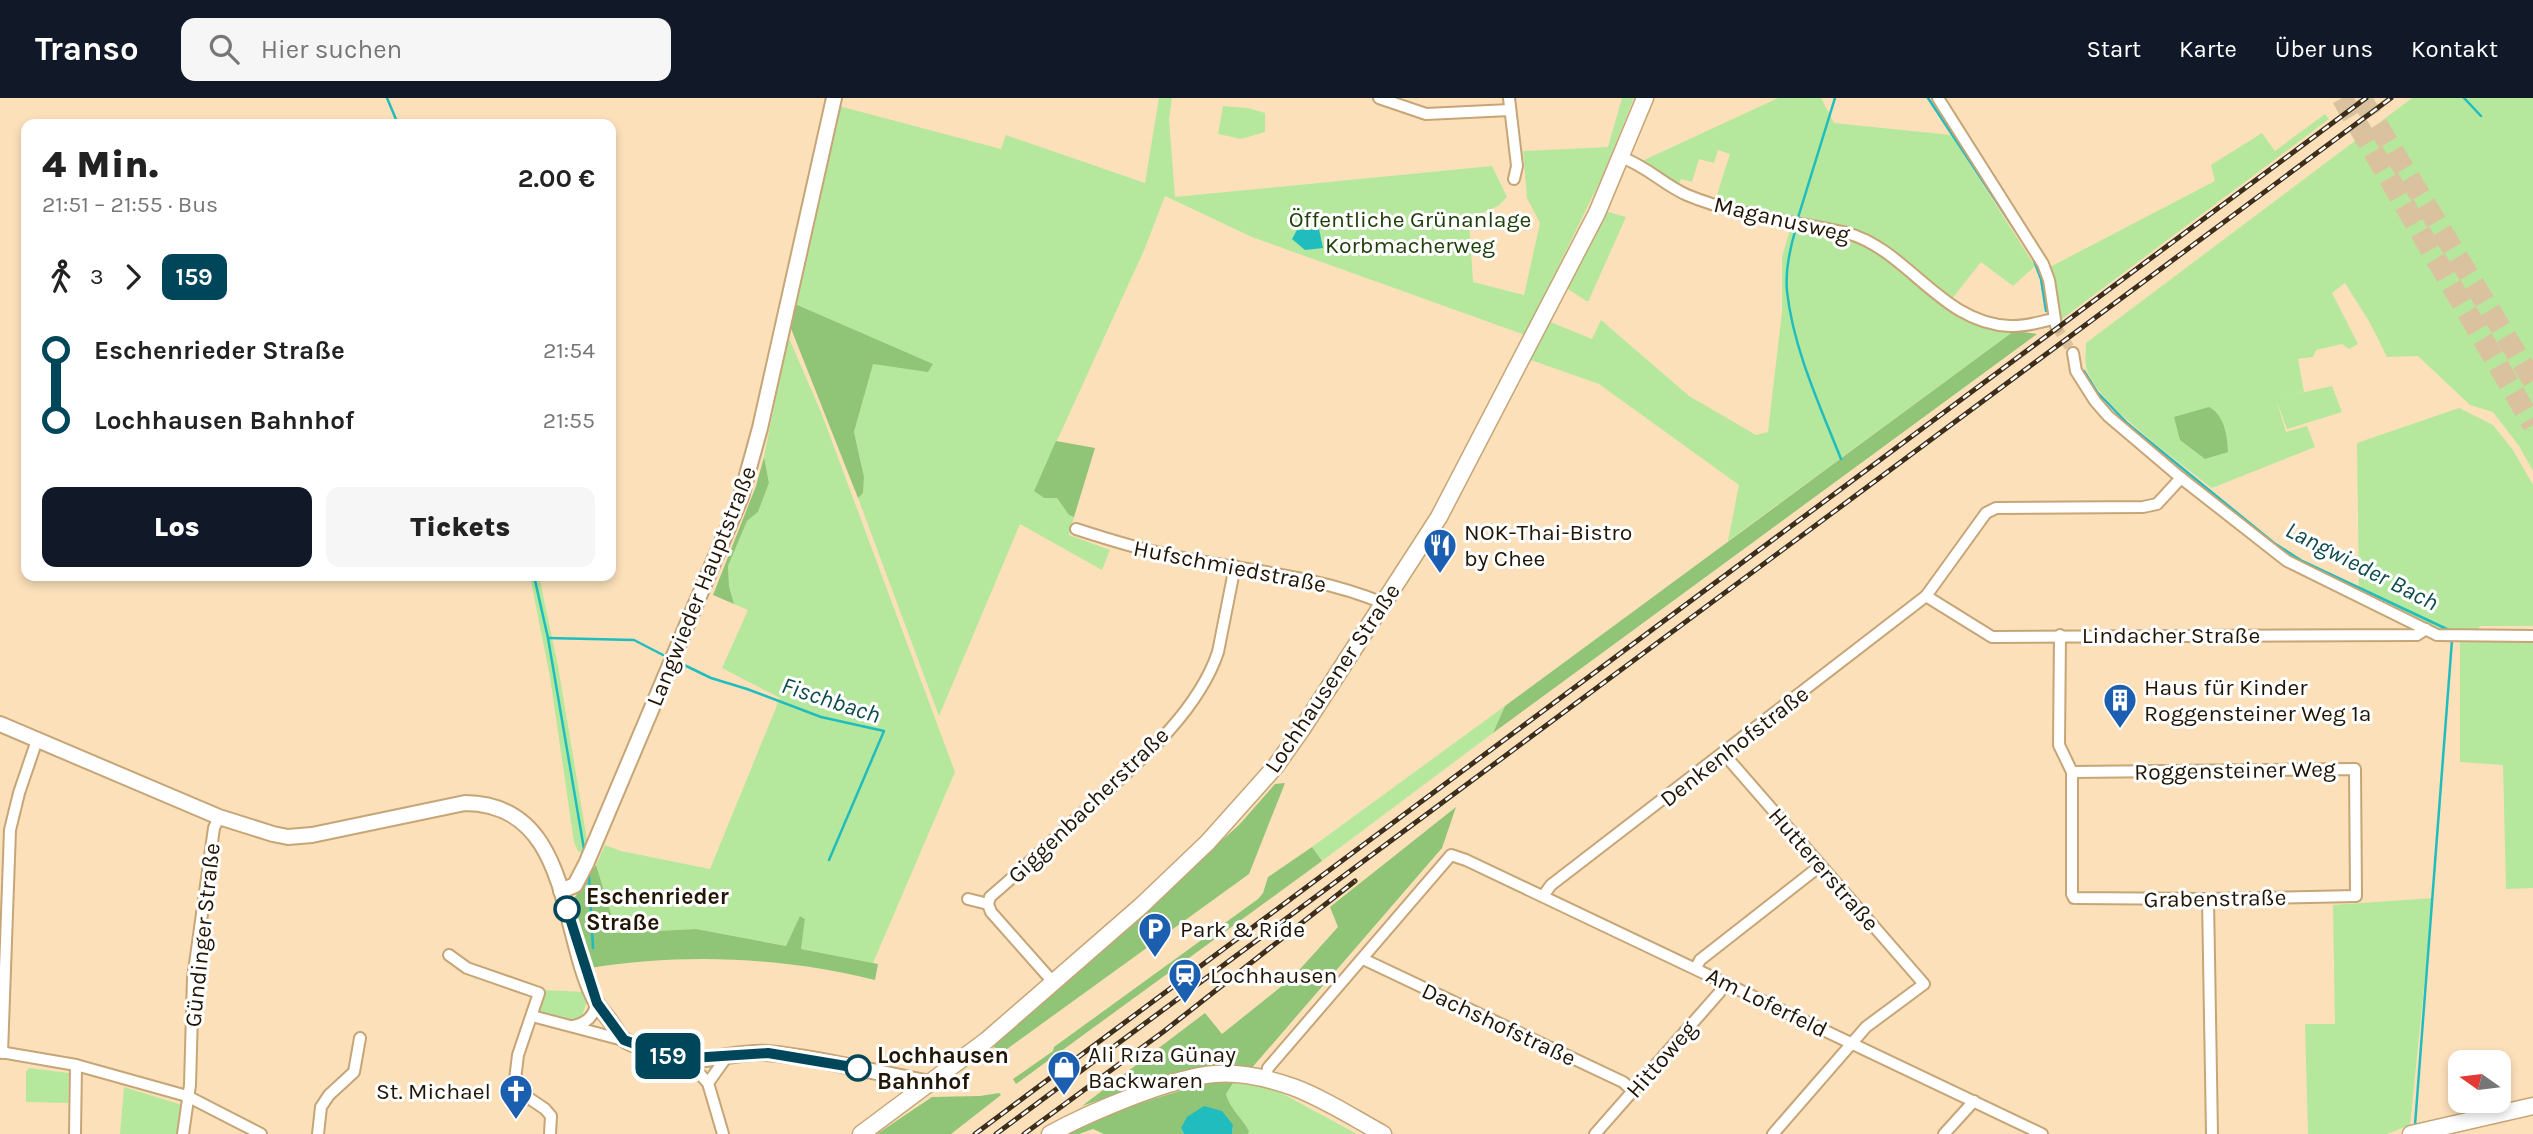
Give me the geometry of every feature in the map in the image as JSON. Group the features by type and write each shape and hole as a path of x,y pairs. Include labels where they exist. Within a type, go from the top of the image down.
{"main road":[{"name":"Lochhausener Straße","path":"862,1134 988,1039 1141,906 1208,842 1250,797 1302,729 1439,517 1572,262 1645,98"},
{"path":"1050,1134 1096,1112 1179,1082 1214,1073 1293,1087 1383,1134"},
{"path":"2418,1133 2533,1106"}],"street":[{"name":"Langwieder Hauptstraße","path":"561,891 575,885 586,864 741,497 760,428 834,98"},
{"path":"1379,98 1426,114 1510,110"},
{"path":"1509,98 1517,166 1514,179"},
{"name":"Maganusweg","path":"1621,157 1652,172 1684,194 1714,205 1847,233 1868,241 1903,266 1937,296 1980,319 2007,327 2055,322 2049,280 2043,264 1938,98"},
{"path":"2073,353 2076,371 2108,416 2181,478 2287,561 2437,635 2533,636"},
{"name":"Denkenhofstraße","path":"1543,896 1551,885 1926,596 1986,513 1996,508 2143,508 2157,504 2181,478"},
{"name":"Hufschmiedstraße","path":"1076,530 1129,546 1298,577 1346,589 1383,603"},
{"name":"Giggenbacherstraße","path":"988,904 990,897 1148,753 1201,689 1218,652 1235,566"},
{"name":"Lindacher Straße","path":"1926,596 1992,636 2417,635 2426,629"},
{"path":"2060,635 2059,745 2072,772"},
{"path":"0,724 219,817 288,837 312,835 465,803 484,803 501,808 522,821 541,844 557,874 597,1003 624,1040"},
{"path":"37,740 10,830 1,1053 76,1065 187,1096 261,1134"},
{"name":"Huttererstraße","path":"1724,754 1924,984 1866,1027 1852,1043"},
{"name":"Roggensteiner Weg","path":"2072,772 2355,769 2356,896"},
{"name":"Grabenstraße","path":"2072,772 2074,898 2356,896"},
{"name":"Gündinger Straße","path":"183,1134 190,1085 194,967 214,828 219,817"},
{"name":"Am Loferfeld","path":"1363,959 1451,855 1696,968 2042,1134"},
{"path":"1696,968 1700,960 1820,866"},
{"path":"2208,899 2212,1134"},
{"path":"968,900 988,904 991,912 1053,982"},
{"path":"449,955 467,968 538,993 518,1055 514,1088 551,1116 550,1134"},
{"path":"1265,1080 1268,1068 1363,959"},
{"name":"Dachshofstraße","path":"1363,959 1623,1082 1633,1091"},
{"name":"Hittoweg","path":"1595,1134 1718,993 1724,982"},
{"path":"573,1026 585,1023 594,1014 597,1003"},
{"path":"532,1017 624,1040 676,1059 768,1053 930,1083"},
{"path":"318,1134 321,1107 329,1095 354,1072 360,1038"},
{"path":"1773,1134 1852,1043"},
{"path":"708,1083 728,1055"},
{"path":"686,1059 708,1083 723,1134"},
{"path":"75,1134 76,1065"},
{"path":"894,1077 901,1085 900,1106"},
{"path":"1944,1134 1974,1101"}],"green space":[{"name":"Öffentliche Grünanlage Korbmacherweg","path":"1159,98 1172,98 1169,119 1175,197 1492,166 1507,197 1498,206 1469,219 1473,282 1524,295 1540,223 1527,198 1523,151 1608,147 1622,98 1634,98 1602,177 1525,335 1252,237 1165,196 1145,248 1034,491 1044,498 1057,498 1069,515 1074,517 1069,535 1110,550 1102,570 1020,524 939,716 858,498 863,493 864,477 854,432 873,363 927,371 933,365 795,304 839,106 1001,149 1006,135 1145,183"},
{"path":"1778,98 1821,98 1834,123 1951,135 2035,266 2013,286 1981,262 1951,300 1883,247 1714,204 1730,154 1718,150 1714,163 1699,159 1692,182 1681,179 1677,188 1640,162"},
{"path":"2412,98 2533,98 2533,471 2519,446 2493,412 2470,405 2418,356 2387,357 2345,283 2332,293 2358,344 2349,349 2342,344 2316,350 2313,357 2298,359 2304,392 2283,397 2332,386 2342,412 2287,429 2276,399 2286,432 2307,426 2315,447 2212,488 2142,433 2107,400 2087,370 2086,343"},
{"path":"1223,106 1248,108 1265,113 1265,132 1241,139 1218,134"},
{"path":"2325,114 2329,119 2059,321 2057,287 2050,267 2215,181 2211,165 2262,133 2275,151"},
{"path":"1605,211 1626,217 1588,302 1565,287"},
{"path":"1792,222 1856,238 1979,322 2014,331 1728,541 1739,485 1599,384 1528,359 1548,321 1592,339 1601,320 1689,396 1756,435 1768,432 1782,312 1782,257"},
{"path":"795,304 933,364 928,372 873,364 854,432 864,477 863,493 858,498 790,326"},
{"path":"2014,331 2037,334 1493,733 1505,706"},
{"path":"788,336 821,412 955,772 873,963 801,949 805,919 800,916 787,946 696,929 617,933 596,865 605,845 621,851 710,869 780,698 722,668 748,610 734,604 729,586 728,566 747,521 758,512 769,483 764,457"},
{"path":"2209,407 2222,421 2228,452 2205,459 2180,440 2174,417"},
{"path":"2459,408 2493,425 2513,450 2533,485 2533,626 2480,626 2476,631 2446,634 2359,591 2357,443"},
{"path":"1056,441 1095,448 1074,517 1069,515 1057,498 1044,498 1034,491"},
{"path":"764,457 769,483 758,512 747,521 728,566 729,586 734,604 713,595 756,486"},
{"path":"531,581 540,581 558,666 587,840 582,853 574,842 550,677"},
{"path":"2533,641 2533,888 2506,889 2503,765 2460,762 2460,642"},
{"path":"1505,706 1493,733 1322,861 1312,847"},
{"path":"1285,783 1249,874 1000,1054 994,1047 995,1043 1239,825 1275,784"},
{"path":"1456,807 1442,848 1250,1070 1165,1078 1082,1106 1205,1013 1222,1034 1292,978 1338,927 1330,907"},
{"path":"1312,847 1322,861 1016,1084 1013,1079 1053,1051 1054,1047 1258,899 1268,877"},
{"path":"596,865 617,933 696,929 786,946 800,916 805,919 801,949 878,964 875,980 805,966 733,960 661,960 591,968 573,900"},
{"path":"2433,898 2410,1125 2387,1134 2308,1134 2305,1024 2335,1024 2333,905"},
{"path":"543,990 585,992 587,1001 582,1016 574,1021 537,1014"},
{"path":"29,1068 69,1073 68,1103 26,1102 26,1072"},
{"path":"1212,1081 1233,1083 1226,1094 1249,1131 1248,1134 1232,1134 1233,1125 1181,1128 1184,1134 1104,1134 1093,1129 1079,1134 1062,1134 1117,1111"},
{"path":"1233,1083 1272,1088 1357,1134 1248,1134 1249,1131 1226,1094"},
{"path":"124,1087 182,1105 179,1134 120,1134"},
{"path":"1001,1095 951,1134 877,1134 932,1097"}],"water":[{"path":"1319,229 1323,248 1305,250 1292,239 1297,230"},
{"path":"1204,1106 1222,1111 1233,1125 1232,1134 1184,1134 1181,1128 1187,1117"}],"waterway":[{"name":"Fischbach","path":"387,98 396,119"},
{"path":"1797,221 1835,98"},
{"name":"Langwieder Bach","path":"1928,98 2017,233"},
{"name":"Langwieder Bach","path":"2464,98 2481,116"},
{"path":"1796,228 1787,275 1790,312 1808,376 1841,459"},
{"name":"Langwieder Bach","path":"2031,253 2041,279 2046,311"},
{"name":"Langwieder Bach","path":"2084,371 2097,392 2128,424 2274,543 2302,561 2451,631"},
{"name":"Fischbach","path":"535,581 548,638 584,849"},
{"path":"548,638 634,640 663,655"},
{"name":"Langwieder Bach","path":"2415,1125 2452,640"},
{"name":"Fischbach","path":"680,663 711,678 821,717 884,731 829,860"},
{"name":"Fischbach","path":"589,876 593,948"}],"tunnel":[{"path":"2342,98 2533,425"},
{"path":"2361,98 2533,381"},
{"path":"2056,326 2073,353"}],"railway":[{"path":"975,1134 2366,98"},
{"path":"996,1134 2391,98"},
{"path":"1024,1134 1163,1032 1355,881"}],"bus line":[{"name":"159","path":"567,909 597,1003 624,1040 676,1059 768,1053 858,1068"}],"place":[{"name":"NOK-Thai-Bistro by Chee","path":"1440,575"},
{"name":"Haus für Kinder Roggensteiner Weg 1a","path":"2120,730"},
{"name":"Eschenrieder Straße","path":"567,909"},
{"name":"Park & Ride","path":"1155,959"},
{"name":"Lochhausen","path":"1185,1005"},
{"name":"Lochhausen Bahnhof","path":"858,1068"},
{"name":"Ali Rıza Günay Backwaren","path":"1064,1097"},
{"name":"St. Michael","path":"516,1121"}]}
